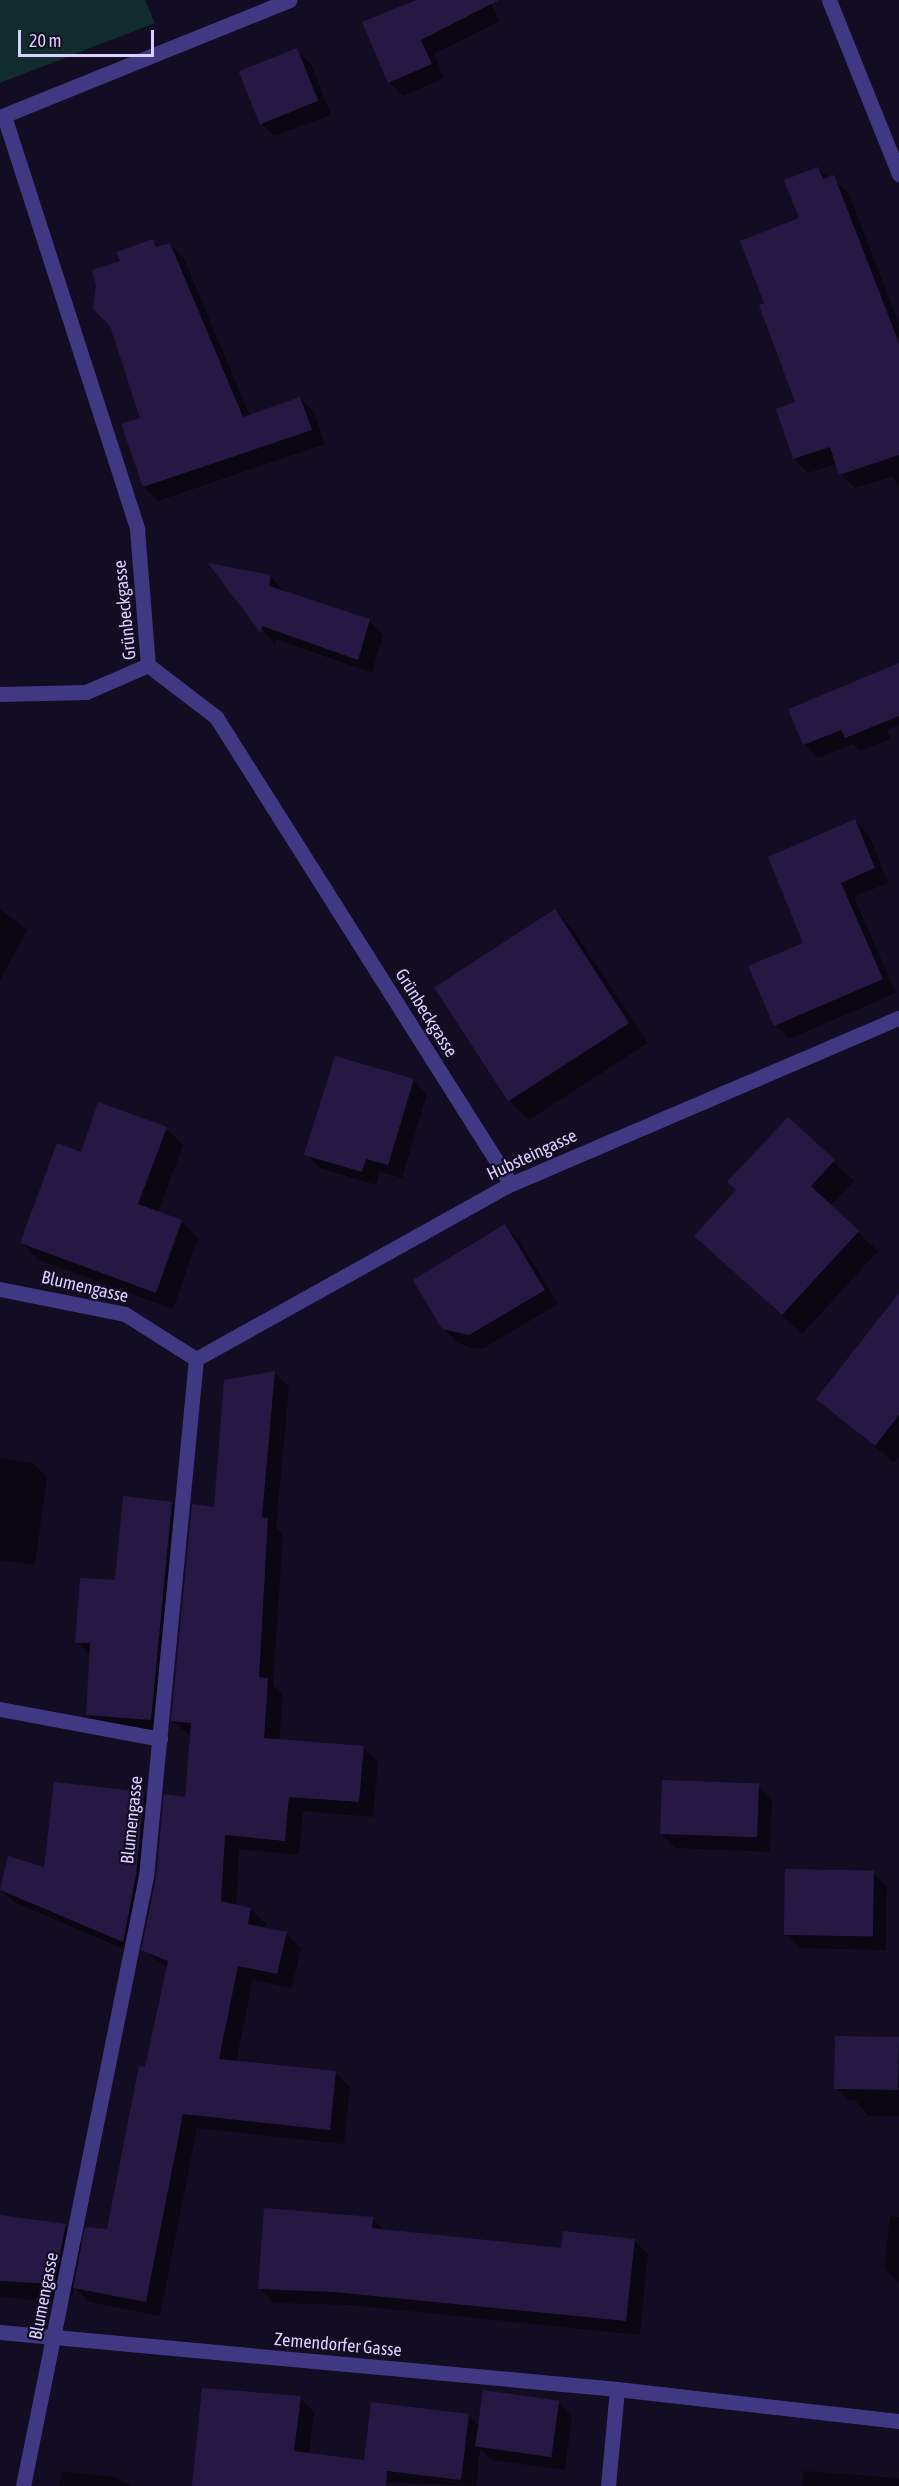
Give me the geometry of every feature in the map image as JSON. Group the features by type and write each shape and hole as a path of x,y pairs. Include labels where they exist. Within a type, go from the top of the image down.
{"street":[{"path":"2,116 289,0"},
{"path":"829,0 899,174"},
{"name":"Grünbeckgasse","path":"2,116 137,529 148,665 216,717 511,1184"},
{"path":"0,694 86,692 148,665"},
{"name":"Hubsteingasse","path":"196,1359 511,1184 899,1018"},
{"name":"Blumengasse","path":"0,1289 125,1314 196,1359 146,1876 55,2340 23,2486"},
{"path":"0,1709 160,1739"},
{"name":"Zemendorfer Gasse","path":"0,2332 55,2340 617,2389 899,2421"},
{"path":"608,2486 617,2389"}],"green space":[{"path":"0,0 145,0 155,23 0,83"}],"building":[{"path":"416,0 499,0 421,40 432,64 388,83 362,22"},
{"path":"297,48 318,101 260,124 239,72"},
{"path":"818,167 823,179 834,175 899,343 899,455 839,475 830,447 793,459 776,409 795,402 759,305 764,303 740,241 799,218 784,180"},
{"path":"153,239 156,247 170,243 243,417 300,397 312,430 143,487 121,424 140,418 110,326 93,309 96,285 92,270 120,261 116,252"},
{"path":"208,563 271,575 269,586 370,619 358,660 262,626 261,633"},
{"path":"899,663 899,716 845,738 841,730 803,745 788,709"},
{"path":"855,819 875,868 841,883 883,979 774,1026 748,966 803,943 768,857"},
{"path":"555,909 629,1023 508,1101 434,987"},
{"path":"335,1056 414,1079 388,1165 366,1159 362,1172 304,1155"},
{"path":"98,1102 167,1127 138,1204 182,1220 156,1293 20,1243 57,1143 81,1152"},
{"path":"788,1117 835,1160 811,1186 859,1231 782,1315 694,1236 736,1190 727,1182"},
{"path":"505,1224 545,1290 469,1335 442,1329 413,1280"},
{"path":"899,1293 899,1415 875,1446 816,1399"},
{"path":"275,1371 262,1517 268,1518 259,1677 268,1678 264,1738 364,1746 359,1802 289,1797 285,1841 225,1835 221,1901 251,1908 248,1924 287,1932 277,1974 238,1966 219,2059 336,2071 330,2130 183,2114 146,2302 73,2288 85,2227 107,2229 139,2066 145,2067 168,1961 141,1950 156,1878 164,1794 185,1797 191,1723 171,1721 192,1504 214,1507 224,1380"},
{"path":"123,1496 172,1502 151,1720 86,1715 90,1643 75,1643 80,1578 115,1580"},
{"path":"662,1780 759,1783 757,1837 660,1834"},
{"path":"54,1782 144,1792 136,1875 123,1942 0,1890 8,1856 44,1867"},
{"path":"785,1869 874,1871 873,1937 784,1935"},
{"path":"835,2036 899,2037 898,2090 834,2089"},
{"path":"264,2208 373,2217 372,2228 561,2248 563,2231 635,2239 626,2321 334,2292 258,2289"},
{"path":"0,2215 66,2224 54,2284 0,2281"},
{"path":"202,2388 301,2396 294,2451 364,2460 371,2402 469,2414 461,2480 387,2471 386,2486 192,2486"},
{"path":"483,2390 559,2401 551,2457 475,2446"}]}
